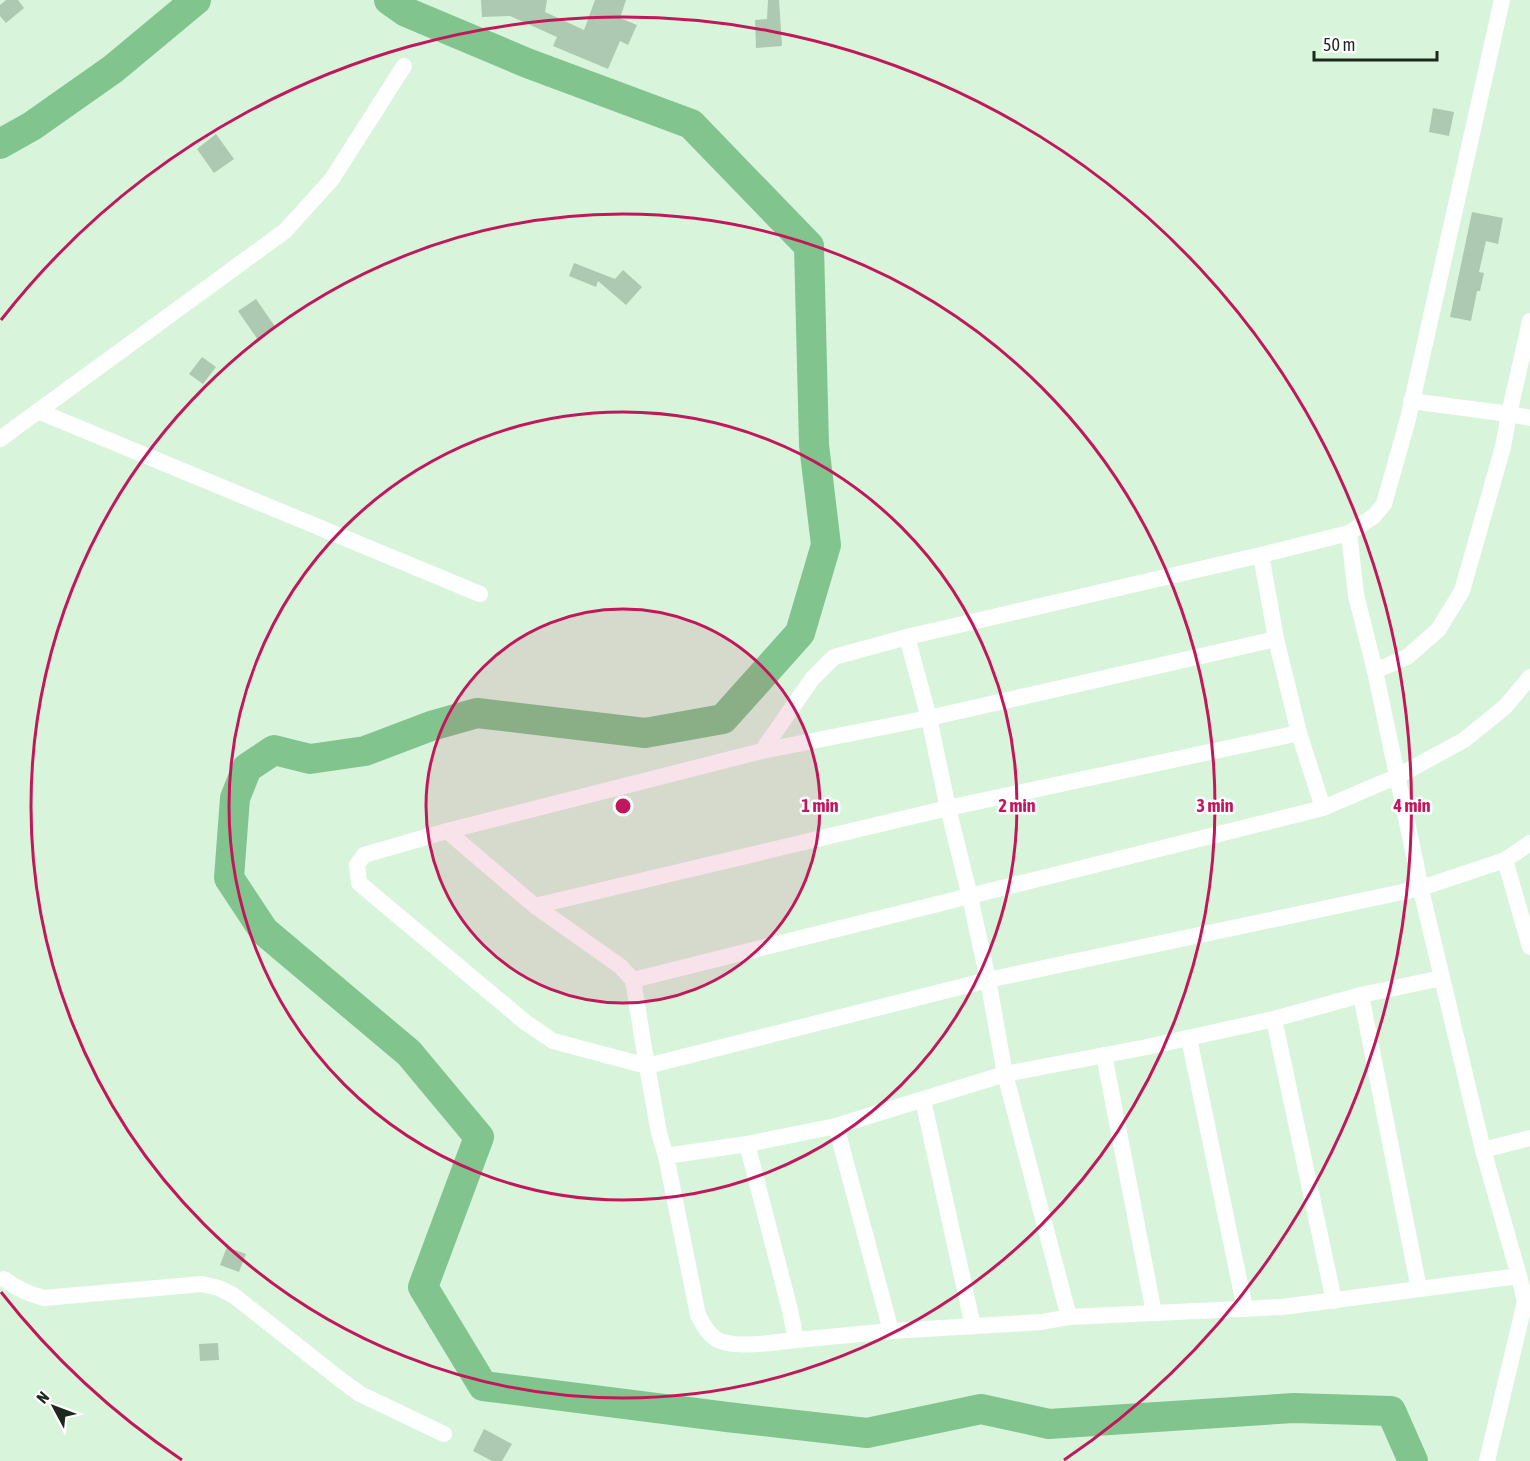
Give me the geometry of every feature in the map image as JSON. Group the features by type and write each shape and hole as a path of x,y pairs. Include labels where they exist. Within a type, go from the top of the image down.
{"street":[{"path":"762,750 812,679 834,657 907,637 1348,533 1374,516 1384,504 1412,401 1502,0"},
{"path":"0,439 285,231 332,179 404,66"},
{"path":"1375,671 1407,657 1438,630 1462,591 1503,447 1530,321"},
{"path":"1412,401 1530,418"},
{"path":"38,411 480,594"},
{"path":"1348,533 1356,595 1482,1150 1524,1279 1525,1302 1487,1461"},
{"path":"1261,555 1276,639 1299,733 1323,808"},
{"path":"907,637 929,718 970,897 1005,1074 1069,1317"},
{"path":"1276,639 929,718 762,750 447,831 364,855 357,866 359,882 525,1022 553,1041 646,1066 988,980 1421,888 1505,860 1530,843"},
{"path":"633,980 1323,808 1398,776 1464,740 1505,707 1530,676"},
{"path":"535,906 948,808 1299,733"},
{"path":"447,831 535,906 620,966 633,980 659,1133 666,1156 698,1314 706,1330 717,1340 739,1345 891,1331 1042,1322 1069,1317 1282,1307 1419,1289 1524,1279"},
{"path":"1505,860 1530,947"},
{"path":"666,1156 747,1144 836,1126 1005,1074 1189,1038 1361,995 1442,978"},
{"path":"1361,995 1419,1289"},
{"path":"1274,1018 1334,1301"},
{"path":"1189,1038 1245,1309"},
{"path":"1104,1055 1154,1313"},
{"path":"923,1100 973,1326"},
{"path":"836,1126 891,1331"},
{"path":"1482,1150 1530,1138"},
{"path":"747,1144 796,1340"},
{"path":"1,1280 27,1294 44,1298 202,1284 219,1288 233,1295 360,1394 444,1434"}],"building":[{"path":"6,0 18,0 24,8 6,23 0,16 0,5"},
{"path":"481,0 547,0 545,12 584,30 595,0 626,0 620,18 637,25 628,45 620,41 608,69 553,46 557,37 510,16 482,17"},
{"path":"768,0 779,0 782,46 756,48 755,20 767,19"},
{"path":"1433,108 1454,112 1449,136 1429,132"},
{"path":"216,134 234,159 214,173 197,149"},
{"path":"1472,212 1503,218 1498,244 1486,241 1479,272 1484,273 1480,291 1477,291 1471,321 1450,317"},
{"path":"574,263 615,279 623,270 642,287 626,305 598,281 596,287 569,276"},
{"path":"256,299 276,328 258,340 238,311"},
{"path":"202,357 216,367 203,384 189,374"},
{"path":"227,1247 246,1254 239,1272 220,1265"},
{"path":"218,1343 219,1360 200,1361 199,1344"},
{"path":"484,1429 512,1444 502,1461 492,1461 473,1451"}],"waterway":[{"path":"0,144 32,126 113,69 196,0"},
{"path":"389,0 406,12 527,63 691,124 809,246 814,445 826,545 800,633 723,719 645,733 477,713 431,726 365,751 310,759 274,750 247,768 235,798 229,878 264,931 409,1053 479,1137 423,1287 483,1386 867,1433 981,1409 1049,1424 1294,1408 1391,1411 1413,1461"}]}
